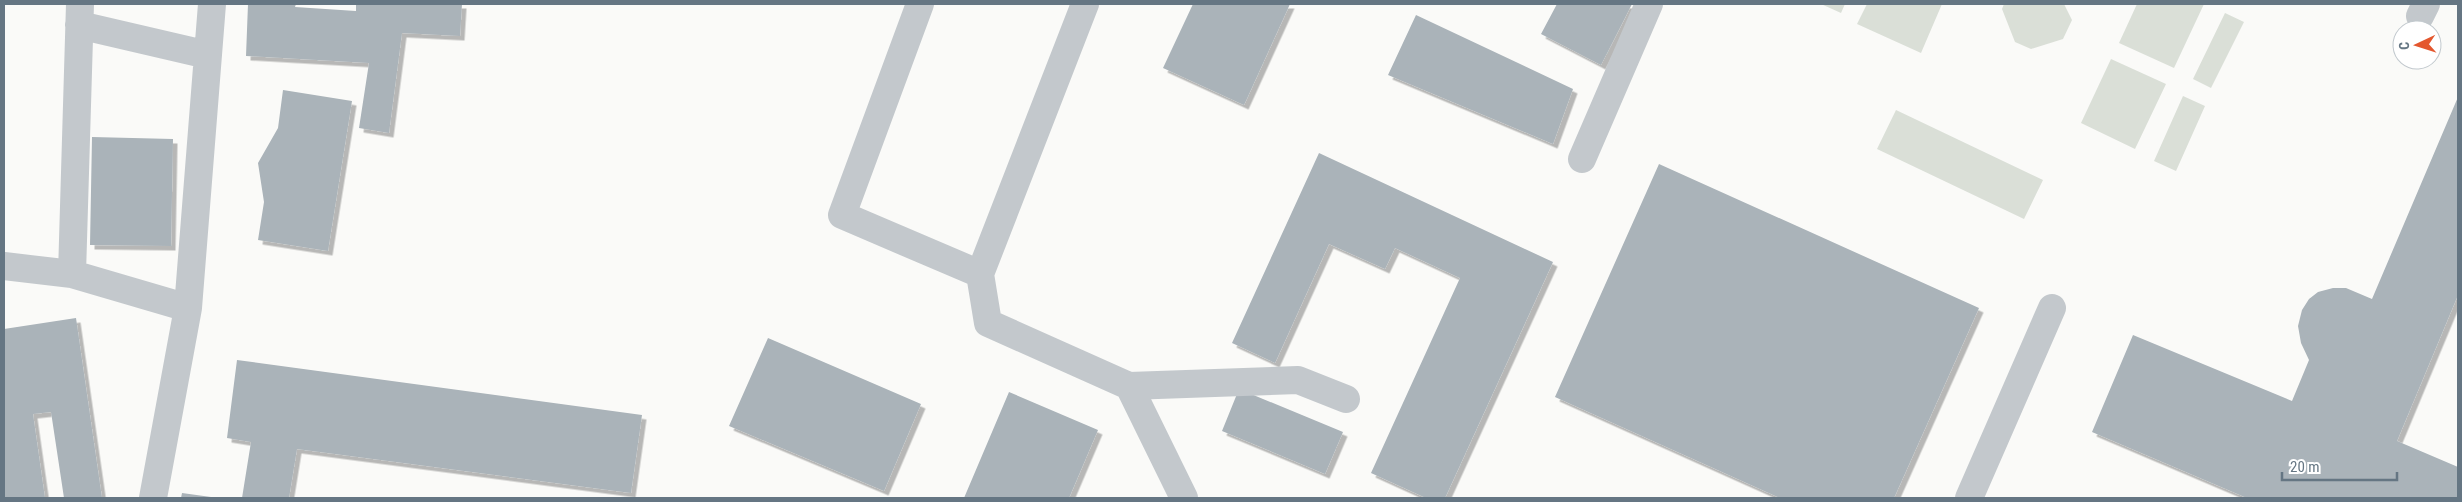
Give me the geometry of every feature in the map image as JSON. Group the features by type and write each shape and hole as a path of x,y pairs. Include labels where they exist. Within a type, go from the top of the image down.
{"street":[{"path":"153,498 188,308 212,4"},
{"path":"920,4 842,215 980,274"},
{"path":"1085,4 980,274 988,322 1129,386 1298,380 1346,399"},
{"path":"1582,160 1649,4"},
{"path":"72,274 80,14 208,55"},
{"path":"4,266 72,274 188,308"},
{"path":"1969,498 2052,308"},
{"path":"1129,386 1184,498"}],"shaded area":[{"path":"1821,4 1845,4 1841,13"},
{"path":"1867,4 1942,4 1921,53 1857,24"},
{"path":"2004,4 2064,4 2072,20 2063,39 2031,49 2015,42 2002,9"},
{"path":"2137,4 2204,4 2174,68 2119,43"},
{"path":"2225,13 2244,22 2211,88 2193,79"},
{"path":"2111,59 2166,84 2135,149 2081,123"},
{"path":"2183,96 2205,106 2176,171 2154,161"},
{"path":"1896,110 2043,180 2024,219 1877,149"}],"building":[{"path":"248,4 296,4 295,7 356,11 356,4 462,4 460,36 402,33 389,133 359,128 369,63 246,56"},
{"path":"1193,4 1290,4 1244,105 1163,68"},
{"path":"1557,4 1632,4 1601,65 1541,34"},
{"path":"1416,15 1573,89 1553,144 1388,75"},
{"path":"283,90 352,101 328,251 258,240 264,202 258,163 278,128"},
{"path":"2458,97 2458,295 2397,441 2458,467 2458,498 2247,498 2092,432 2133,335 2292,401 2309,360 2301,343 2298,326 2302,310 2309,299 2318,292 2333,288 2346,288 2372,299"},
{"path":"92,137 173,139 171,246 90,245"},
{"path":"1319,153 1553,262 1445,498 1426,498 1371,473 1460,278 1395,248 1385,269 1329,244 1275,363 1232,343"},
{"path":"1659,164 1979,308 1894,498 1780,498 1555,397"},
{"path":"76,318 102,498 64,498 51,412 33,414 45,498 4,498 4,329"},
{"path":"768,338 921,404 884,491 729,426"},
{"path":"237,360 642,415 631,493 297,449 289,498 242,498 251,442 227,438"},
{"path":"1239,389 1343,432 1325,474 1222,431"},
{"path":"1009,392 1098,430 1069,498 964,498"},
{"path":"182,493 211,497 211,498 181,498"}]}
